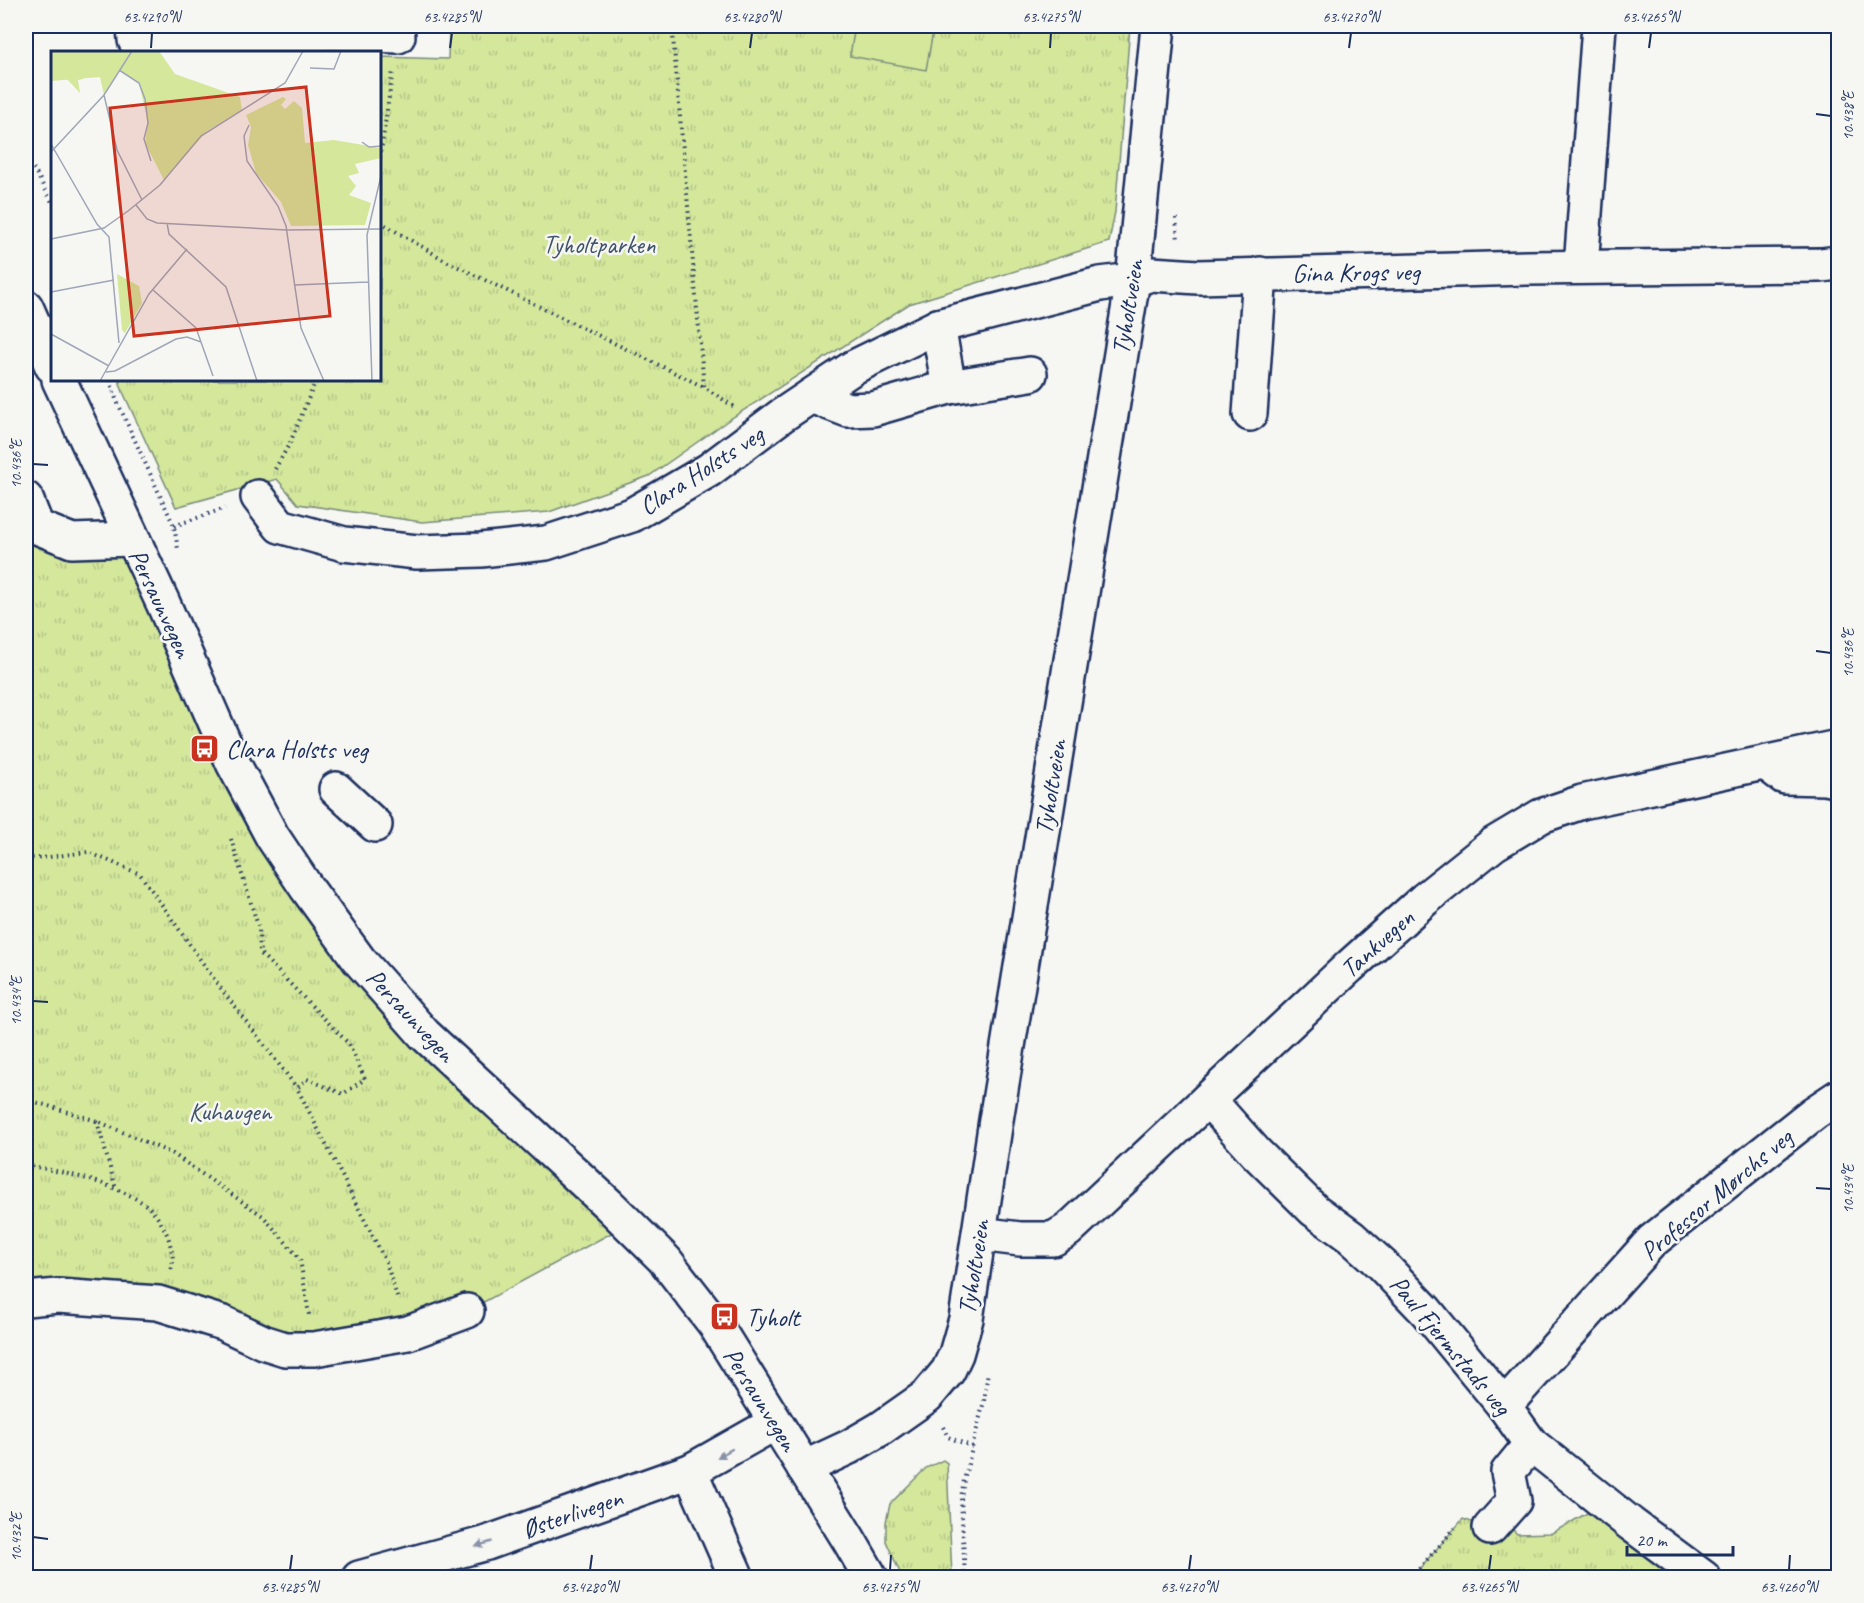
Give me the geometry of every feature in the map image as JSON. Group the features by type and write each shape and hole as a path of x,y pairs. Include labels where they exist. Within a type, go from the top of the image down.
{"street":[{"path":"134,26 135,40 267,35 327,29 398,36"},
{"name":"Tyholtveien","path":"804,1468 849,1447 880,1429 927,1396 948,1371 956,1354 966,1319 996,1120 1133,280 1158,26"},
{"path":"1581,267 1599,26"},
{"name":"Gina Krogs veg","path":"1133,280 1151,274 1198,277 1581,267 1821,265 1839,262"},
{"path":"1250,414 1260,274"},
{"name":"Clara Holsts veg","path":"258,497 280,526 344,544 417,552 481,550 546,543 632,515 709,470 854,367 938,326 1100,284 1133,280"},
{"path":"26,307 51,364"},
{"path":"938,326 949,387"},
{"path":"811,396 848,410 873,409 949,387 1030,374"},
{"name":"Persaunvegen","path":"59,381 163,603 232,763 272,836 312,896 359,960 424,1034 609,1205 665,1260 714,1323 871,1578"},
{"path":"26,499 37,527 72,542 132,539"},
{"name":"Tankvegen","path":"979,1234 1020,1239 1053,1239 1068,1230 1425,898 1502,839 1541,816 1582,802 1839,747"},
{"path":"1766,763 1784,777 1825,778 1839,781"},
{"path":"336,789 375,825"},
{"name":"Professor Mørchs veg","path":"1504,1406 1652,1241 1814,1113 1839,1097"},
{"name":"Paul Fjermstads veg","path":"1208,1099 1256,1154 1306,1202 1381,1264 1426,1311 1504,1406 1531,1444 1631,1524 1704,1578"},
{"path":"26,1299 58,1296 158,1303 223,1323 263,1342 285,1349 314,1348 408,1333 467,1311"},
{"name":"Østerlivegen","path":"359,1578 487,1543 690,1471 775,1423"},
{"path":"1490,1528 1514,1501 1508,1472 1531,1444"},
{"path":"690,1471 737,1578"}],"path":[{"path":"672,26 704,387"},
{"path":"381,152 398,36"},
{"path":"26,159 51,200"},
{"path":"381,223 448,262 704,387 766,428"},
{"path":"110,381 116,399 174,526 181,560"},
{"path":"174,526 258,497 290,443 316,381"},
{"path":"229,831 259,929 260,953 349,1044 365,1079 343,1094 307,1079 297,1088"},
{"path":"26,858 88,852 140,874 219,986 297,1088 386,1262 408,1333"},
{"path":"26,1099 97,1120 173,1154 263,1216 300,1259 314,1348"},
{"path":"97,1120 116,1190"},
{"path":"26,1166 59,1171 116,1190 145,1204 168,1233 174,1262 158,1303"},
{"path":"965,1578 962,1498 973,1447"},
{"path":"1412,1578 1463,1519 1490,1528"}],"green space":[{"name":"Tyholtparken","path":"449,26 1130,26 1115,212 1109,242 909,304 730,419 649,476 549,512 422,522 298,504 277,479 176,507 119,381 381,381 381,57 448,59"},
{"path":"855,26 934,26 926,70 850,56"},
{"name":"Kuhaugen","path":"132,539 272,836 448,1056 628,1224 467,1311 314,1349 223,1323 26,1299 26,545 27,542"},
{"path":"943,1460 947,1463 952,1577 902,1577 886,1541 886,1522 890,1504 926,1468"},
{"path":"1605,1503 1705,1578 1411,1578 1463,1519 1490,1528 1500,1517 1517,1534 1552,1533"}],"place":[{"name":"Clara Holsts veg","path":"205,749"},
{"name":"Tyholt","path":"725,1317"}]}
